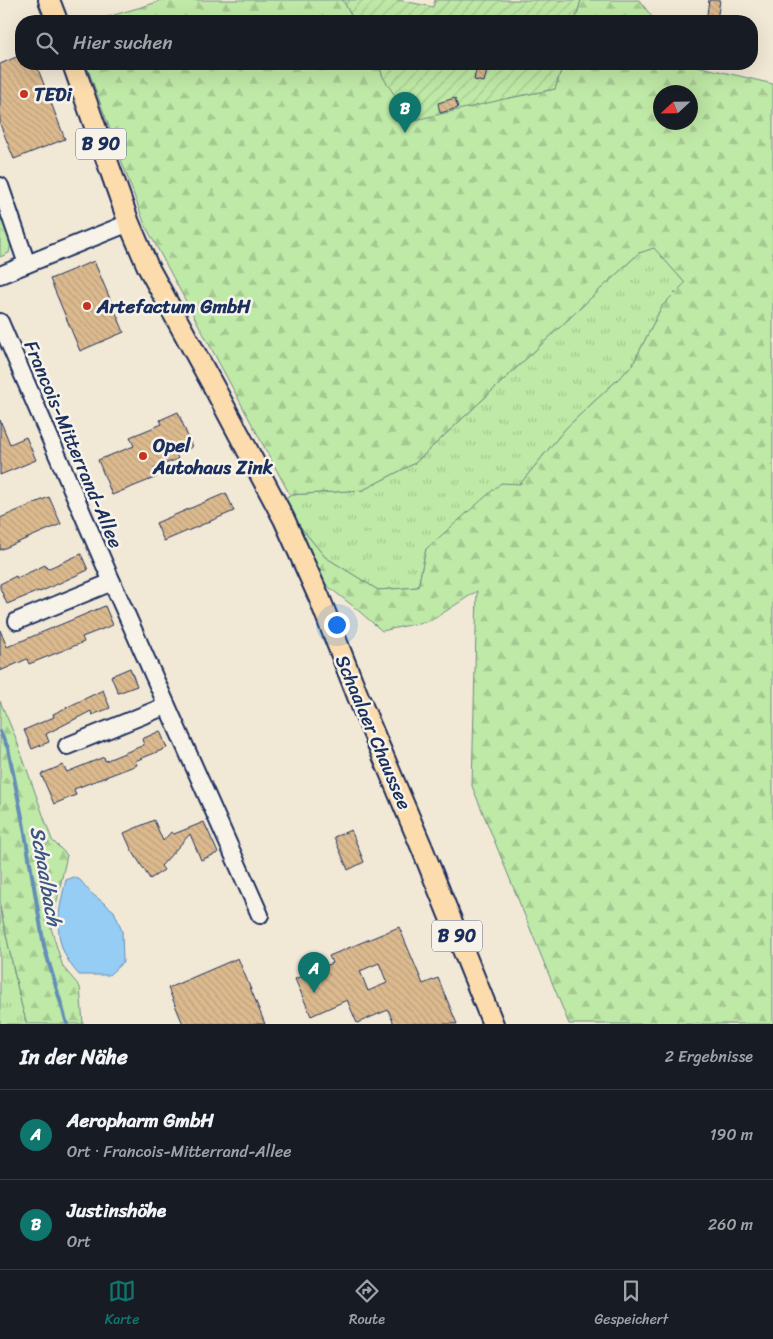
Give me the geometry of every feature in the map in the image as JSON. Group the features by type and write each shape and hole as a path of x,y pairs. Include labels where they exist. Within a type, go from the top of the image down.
{"main road":[{"path":"48,0 54,15"},
{"name":"Schaalaer Chaussee","path":"75,70 129,224 148,267 284,519 422,848 493,1024"}],"street":[{"path":"0,186 27,264"},
{"path":"0,275 129,224"},
{"name":"Francois-Mitterrand-Allee","path":"0,322 166,706 260,915"},
{"path":"17,621 112,582"},
{"path":"67,746 166,706"}],"green space":[{"path":"158,0 343,0 351,15 114,15 158,2"},
{"path":"343,0 398,0 433,7 435,0 581,0 577,15 351,15"},
{"path":"581,0 639,0 650,15 577,15"},
{"path":"88,70 381,70 383,77 509,98 555,89 561,70 714,70 773,84 773,1024 569,1024 472,786 477,591 432,620 382,631 321,581 295,524 298,524 325,557 378,590 418,587 426,549 501,483 520,484 566,428 632,366 662,306 685,283 654,248 639,253 415,463 363,490 290,495 145,225"},
{"path":"381,70 561,70 555,89 411,121 383,77"},
{"path":"0,210 11,243 9,253 0,257"},
{"path":"654,247 685,283 662,306 632,366 566,428 520,484 426,549 418,587 378,590 325,557 299,525 295,524 283,499 290,495 363,490 415,463 639,253"},
{"path":"0,701 15,736 52,840 67,855 51,928 63,967 80,987 83,1024 27,1024 21,1003 0,907"},
{"path":"0,907 21,1003 27,1024 0,1024"}],"water":[{"path":"74,877 80,880 91,893 114,911 122,931 123,962 109,975 79,975 70,964 60,941 60,906 66,880"}],"building":[{"path":"709,0 720,0 718,15 707,15"},
{"name":"TEDi","path":"15,58 15,70 38,70 65,139 14,159 0,124 0,64"},
{"path":"476,70 487,70 484,82 474,80"},
{"path":"455,98 458,108 440,113 438,103"},
{"name":"Artefactum GmbH","path":"94,261 124,332 80,351 50,279"},
{"name":"Opel Autohaus Zink","path":"178,412 192,447 176,454 178,459 154,468 157,477 112,495 98,460 134,446 130,437 162,424 160,420"},
{"path":"0,420 10,444 26,437 36,460 0,475"},
{"path":"226,493 234,511 164,541 156,523"},
{"path":"49,497 61,524 0,550 0,518"},
{"path":"81,554 88,570 40,592 7,604 0,584 45,565 47,569"},
{"path":"105,606 113,625 82,637 84,642 29,664 27,659 0,671 0,630 7,647"},
{"path":"130,668 137,686 118,693 111,676"},
{"path":"103,690 110,708 92,715 91,711 46,734 49,742 32,749 24,730 54,717 53,714"},
{"path":"160,731 167,748 135,761 137,765 74,789 76,795 54,804 41,774 63,765 67,772 104,757 105,761 144,745 142,739"},
{"path":"154,820 163,841 171,832 174,834 204,822 218,853 201,860 190,834 161,866 164,870 150,879 131,849 124,833"},
{"path":"351,830 364,862 348,870 334,837"},
{"path":"399,927 423,984 438,978 457,1024 394,1024 388,1010 357,1023 347,1000 311,1016 295,979 332,963 329,956","holes":["379,963 387,983 368,991 360,971"]},
{"path":"238,958 265,1024 183,1024 168,988"}],"waterway":[{"name":"Schaalbach","path":"0,732 8,748 23,822 44,946 67,1024"}],"place":[{"name":"TEDi","path":"24,94"},
{"name":"Justinshöhe","path":"405,133"},
{"name":"Artefactum GmbH","path":"87,306"},
{"name":"Opel Autohaus Zink","path":"143,456"},
{"name":"Aeropharm GmbH","path":"314,993"}]}
